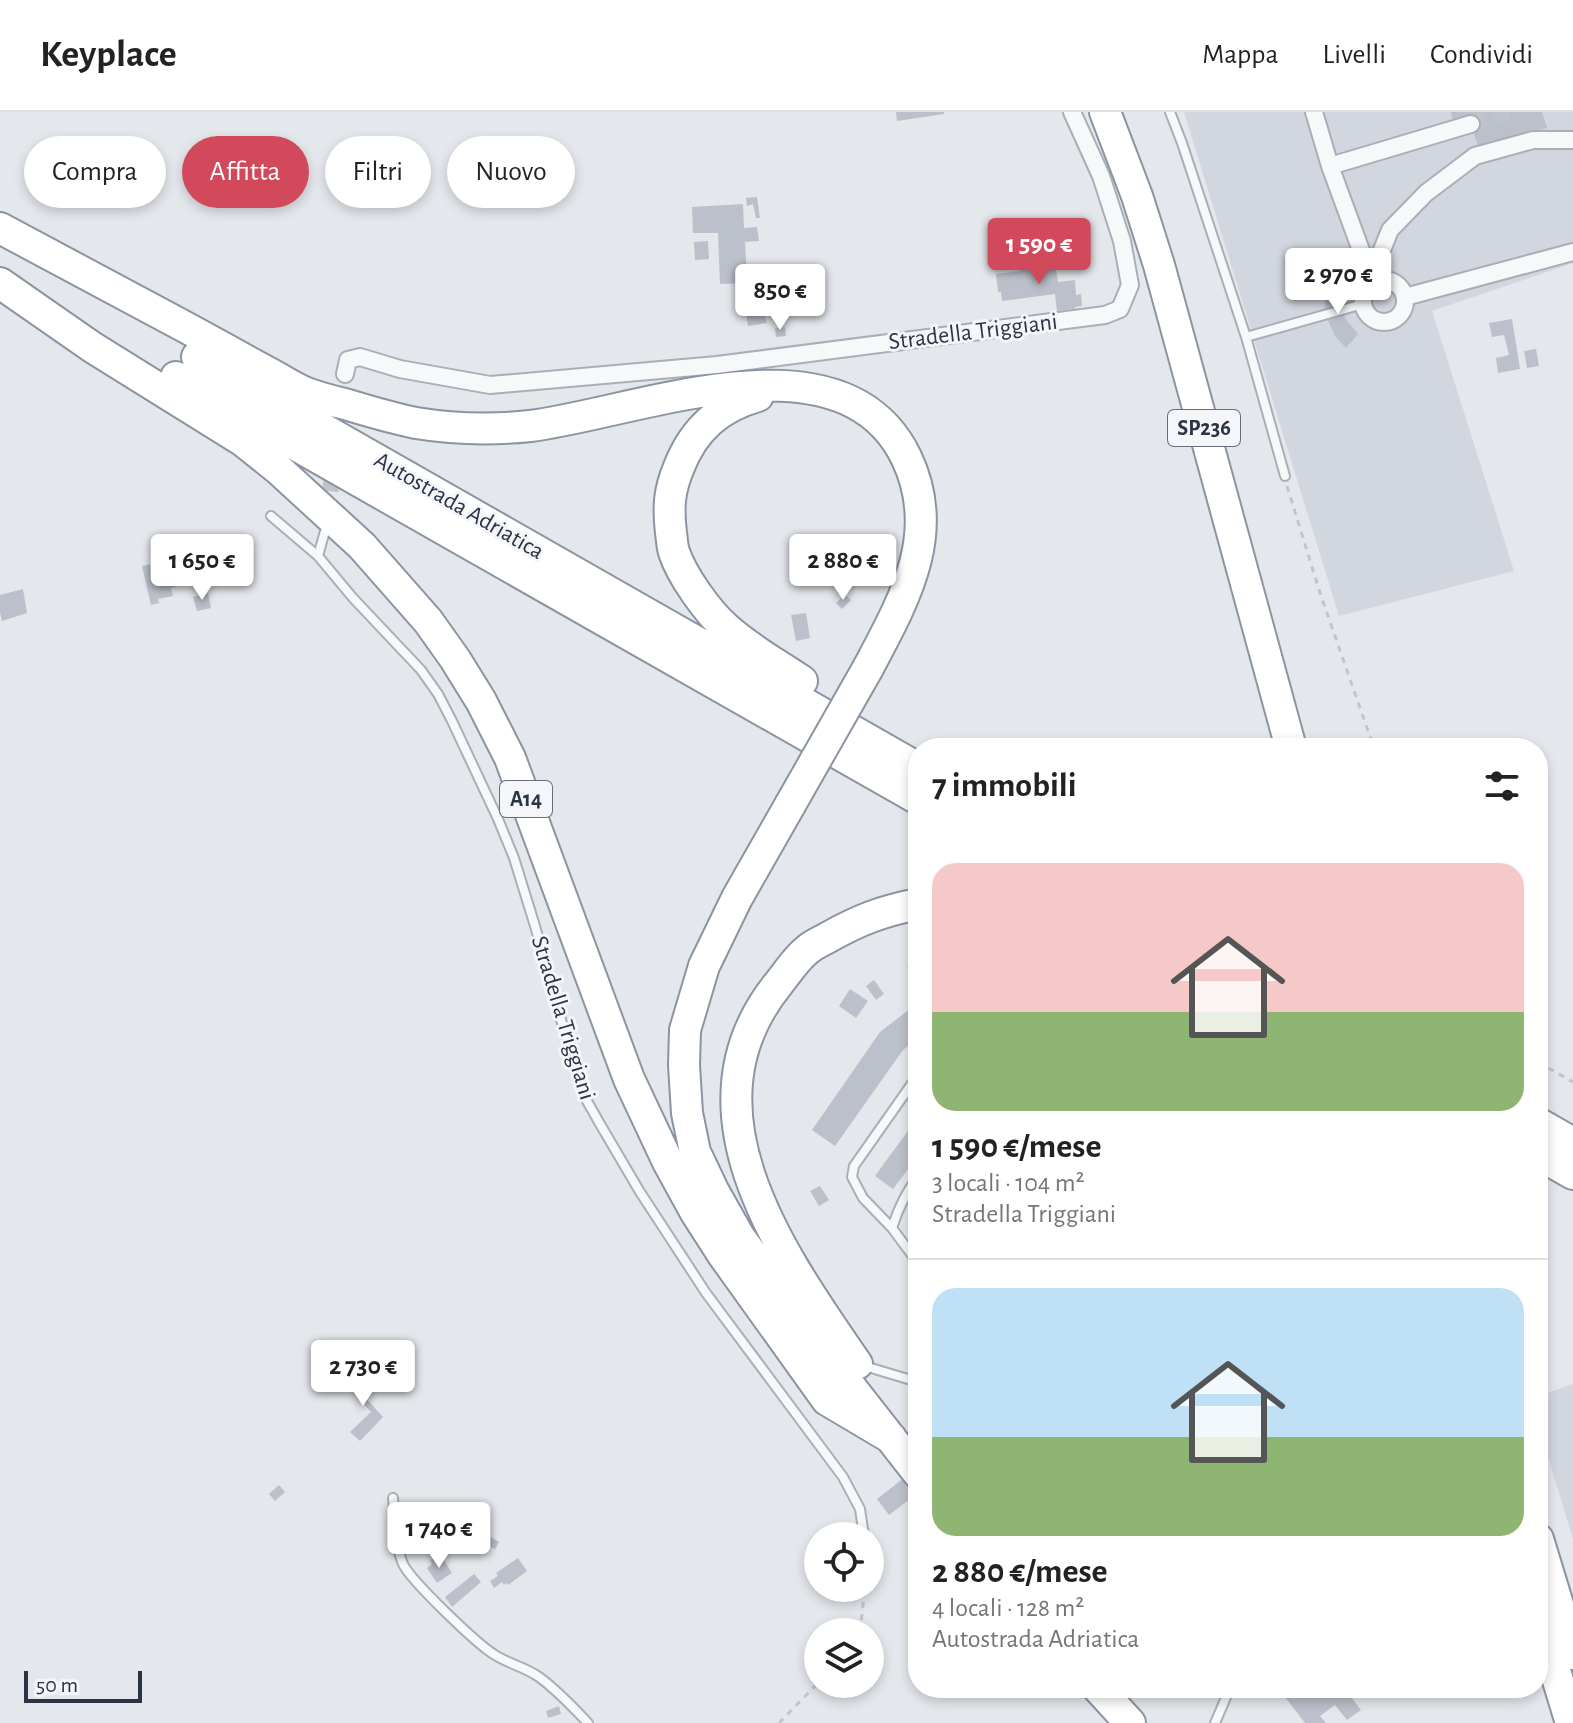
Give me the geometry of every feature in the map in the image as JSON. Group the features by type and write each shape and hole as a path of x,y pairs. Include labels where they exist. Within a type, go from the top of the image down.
{"highway":[{"name":"SP236","path":"1105,112 1159,265 1288,738"},
{"name":"SP236","path":"1127,112 1175,250 1308,738"},
{"path":"0,228 304,392 414,422 449,428 531,426 733,387 803,386 838,395 865,409 886,427 900,445 919,489 922,513 916,561 902,604 737,898 704,966 685,1030 684,1065 687,1113 695,1152 740,1238 908,1460"},
{"name":"Autostrada Adriatica","path":"0,244 908,762"},
{"name":"Autostrada Adriatica","path":"0,280 385,494 908,793"},
{"name":"A14","path":"0,280 92,347 243,441 362,546 428,621 481,701 510,758 629,1079 689,1201 723,1255 827,1400 891,1438"},
{"path":"803,386 742,400 722,411 696,433 683,456 668,500 674,551 693,589 726,627 908,749"},
{"path":"891,1438 862,1371 795,1271 767,1221 741,1146 736,1104 739,1062 753,1021 769,995 807,950 850,925 887,910 908,906"},
{"path":"1548,1129 1573,1143"},
{"path":"1548,1160 1573,1174"},
{"path":"1548,1572 1573,1654"},
{"path":"1548,1648 1571,1723"},
{"path":"1548,1689 1558,1723"},
{"path":"1107,1698 1130,1723"}],"street":[{"name":"Stradella Triggiani","path":"345,374 348,360 360,357 400,369 490,385 717,365 1105,315 1120,309 1130,285 1122,241 1101,176 1072,112"},
{"path":"1314,112 1330,166 1377,281"},
{"path":"1330,166 1471,124"},
{"path":"1377,281 1378,260 1390,230 1426,193 1475,156 1533,140 1573,140"},
{"path":"1405,297 1573,252"},
{"path":"1387,279 1399,285 1405,297 1406,304 1400,316 1388,322 1369,316 1363,304 1365,292 1377,281 1387,279"}],"lane":[{"path":"1170,112 1246,337 1285,476"},
{"path":"1246,337 1363,304"},
{"name":"Stradella Triggiani","path":"271,516 318,556 421,670 438,694 514,858 575,1070 587,1101 640,1192 706,1293 843,1477 860,1509 862,1522"},
{"path":"318,556 325,531"},
{"path":"908,1089 854,1166 852,1177 863,1198 908,1250"},
{"path":"892,1228 908,1191"},
{"path":"857,1363 908,1379"},
{"path":"393,1498 398,1544 404,1566 449,1615 494,1655 543,1679 588,1723"},
{"path":"1215,1723 1226,1698"}],"path":[{"path":"1285,476 1320,593 1371,738"},
{"path":"1548,1068 1573,1082"},
{"path":"779,1723 804,1697"}],"shaded area":[{"path":"1184,112 1573,112 1573,263 1432,311 1514,571 1339,616"},
{"path":"1573,1384 1573,1539 1548,1457 1548,1393"}],"building":[{"path":"896,112 944,112 944,114 897,121"},
{"path":"1451,112 1542,112 1547,128 1478,147 1469,117 1453,121"},
{"path":"757,197 760,218 756,218 753,204 747,206 746,198"},
{"path":"743,204 744,228 757,227 759,241 745,242 747,283 720,284 718,233 693,233 692,207"},
{"path":"708,241 709,259 695,260 694,242"},
{"path":"1055,264 1058,282 1075,280 1076,295 1081,294 1082,306 1057,311 1055,294 1002,301 996,274"},
{"path":"1328,284 1345,290 1345,318 1358,334 1346,348 1335,336 1325,314"},
{"path":"762,302 767,323 748,326 745,304"},
{"path":"1512,319 1520,369 1498,373 1496,358 1509,355 1504,335 1492,337 1489,323"},
{"path":"785,327 786,336 776,337 775,328"},
{"path":"1536,349 1539,366 1527,368 1524,351"},
{"path":"166,561 170,580 174,579 176,587 171,588 173,596 158,599 159,603 151,605 142,566"},
{"path":"23,589 27,613 2,621 0,595"},
{"path":"208,593 211,608 197,611 193,597"},
{"path":"845,595 851,600 842,609 836,603"},
{"path":"806,613 810,638 796,641 791,615"},
{"path":"874,980 884,994 876,1000 866,986"},
{"path":"850,989 868,1001 856,1018 839,1006"},
{"path":"908,1011 908,1046 835,1146 812,1130 880,1032"},
{"path":"908,1131 908,1169 893,1189 875,1176"},
{"path":"820,1186 829,1200 819,1206 810,1191"},
{"path":"348,1370 371,1395 364,1396 383,1417 360,1441 350,1432 371,1412 341,1377"},
{"path":"908,1475 908,1501 889,1515 877,1499"},
{"path":"279,1485 285,1492 275,1501 269,1494"},
{"path":"489,1536 499,1542 495,1549 485,1544"},
{"path":"442,1557 452,1573 437,1583 427,1568 432,1564 430,1560 434,1558 436,1561"},
{"path":"518,1558 527,1571 508,1585 502,1582 494,1588 490,1581 498,1576 496,1573"},
{"path":"474,1574 481,1582 452,1607 445,1597"},
{"path":"1286,1698 1352,1698 1361,1710 1347,1720 1335,1705 1320,1716 1326,1723 1305,1723"},
{"path":"559,1706 561,1714 548,1718 546,1711"}],"tunnel":[{"path":"1471,124 1510,112"},
{"path":"327,515 334,463"}]}
